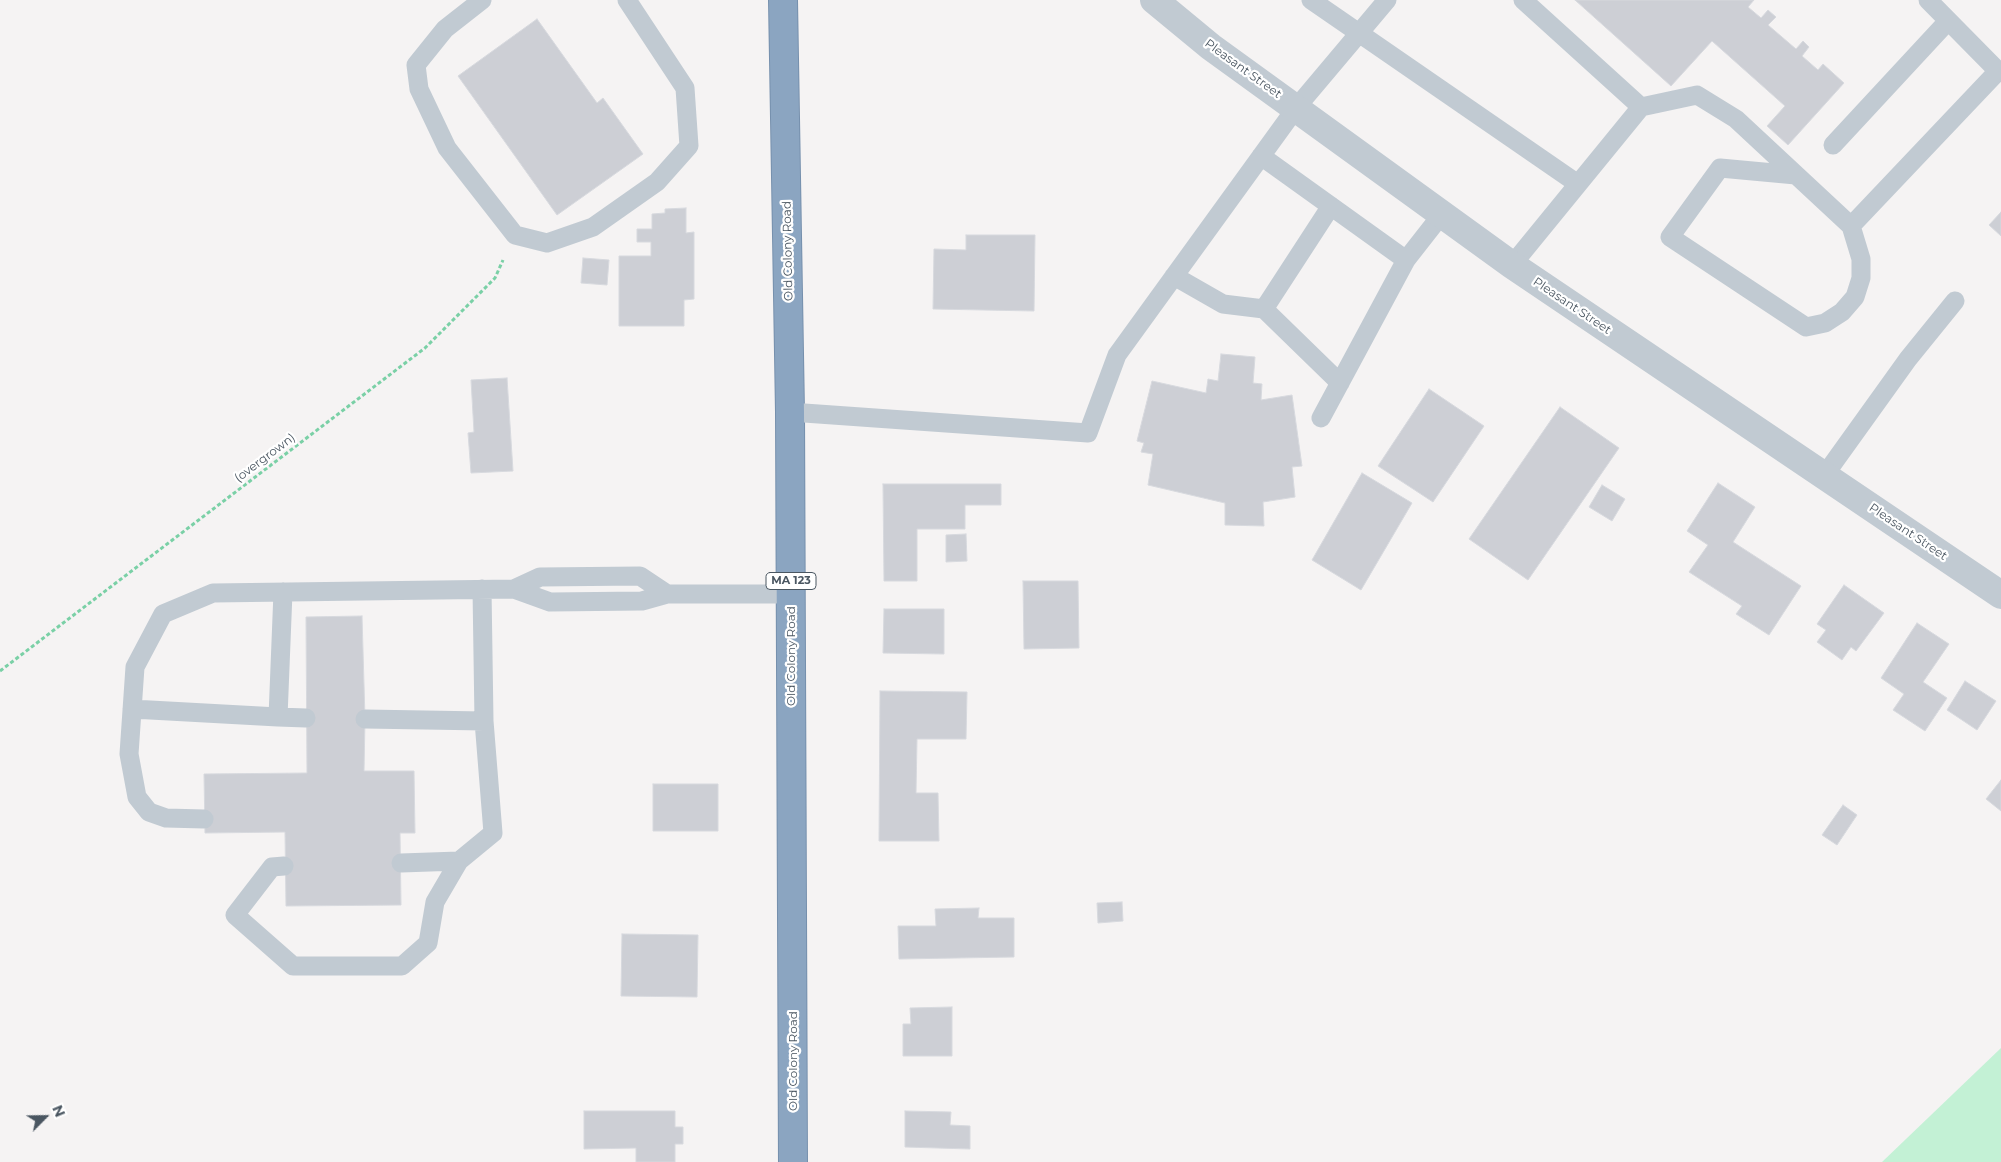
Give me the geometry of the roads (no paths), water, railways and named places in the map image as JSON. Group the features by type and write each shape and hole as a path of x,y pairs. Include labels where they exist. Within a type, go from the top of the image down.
{"highway":[{"name":"Old Colony Road","path":"783,0 790,412 793,1162"}],"street":[{"name":"Pleasant Street","path":"1154,0 1211,47 1512,265 2001,595"}],"lane":[{"path":"482,0 445,29 416,65 419,89 447,148 515,235 547,243 592,227 657,182 689,146 685,88 627,0"},
{"path":"1311,0 1578,184"},
{"path":"790,412 1088,433 1117,355 1296,108 1387,0"},
{"path":"1523,0 1641,107"},
{"path":"1851,226 1998,71 1928,0"},
{"path":"1833,145 1948,21"},
{"path":"1512,265 1641,107 1697,95 1736,119 1851,226 1861,259 1861,278 1855,297 1842,312 1825,323 1806,328 1670,237 1720,168 1796,175"},
{"path":"1261,156 1406,260"},
{"path":"1264,309 1330,206"},
{"path":"1321,418 1406,260 1442,214"},
{"path":"1174,276 1223,304 1264,309 1340,383"},
{"path":"1824,476 1908,359 1955,301"},
{"path":"514,589 540,577 640,576 667,594"},
{"path":"284,866 272,867 235,915 293,966 402,966 428,943 435,902 460,860 492,833 484,721 482,589"},
{"path":"204,819 166,818 150,812 137,797 129,754 135,667 163,614 213,593 514,589 550,602 642,601 667,594 791,594"},
{"path":"278,717 282,592"},
{"path":"132,709 306,718"},
{"path":"365,719 484,721"},
{"path":"401,863 460,860"}]}
